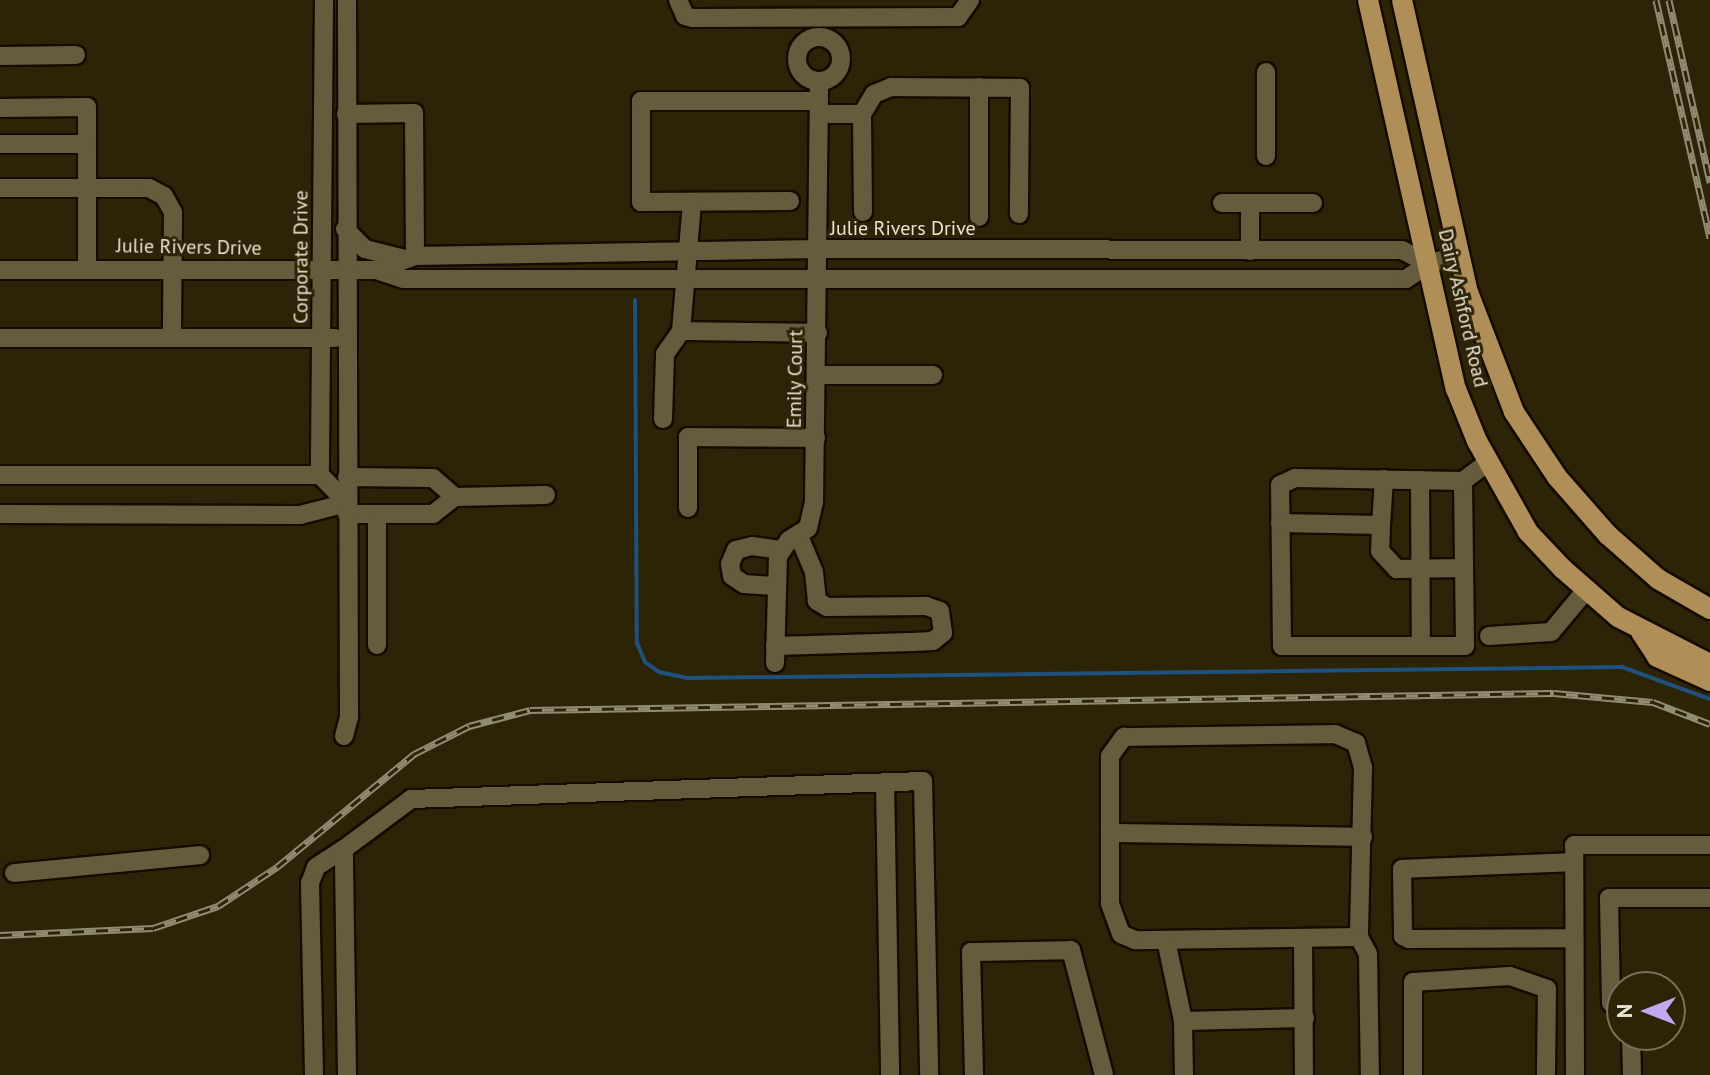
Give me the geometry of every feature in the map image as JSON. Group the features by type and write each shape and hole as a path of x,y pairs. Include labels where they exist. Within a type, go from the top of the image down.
{"main road":[{"name":"Dairy Ashford Road","path":"1368,0 1456,389 1488,462 1528,532 1587,589 1639,628 1710,664"},
{"name":"Dairy Ashford Road","path":"1402,0 1460,255 1493,365 1542,456 1572,497 1627,553 1669,587 1710,609"},
{"path":"1639,628 1657,657 1710,681"}],"street":[{"name":"Corporate Drive","path":"320,475 324,0"},
{"path":"344,736 349,717 345,272 347,0"},
{"path":"678,0 685,16 693,18 819,9 958,17 970,0"},
{"path":"819,9 819,37"},
{"path":"819,37 833,42 840,55 833,76 819,81 801,72 797,59 801,46 819,37"},
{"path":"0,56 76,55"},
{"path":"1266,72 1266,156"},
{"name":"Emily Court","path":"782,550 808,528 814,501 818,375 819,81"},
{"path":"979,87 979,217"},
{"path":"863,212 862,114 882,88 979,87 1020,88 1019,214"},
{"path":"790,201 641,202 641,101 819,107 862,114"},
{"path":"0,108 87,107 87,267"},
{"path":"345,229 365,249 408,257 414,113 346,114"},
{"path":"0,144 87,144"},
{"path":"0,188 149,188 164,196 173,212 172,338"},
{"path":"663,419 665,354 681,331 692,252 692,202"},
{"path":"1222,203 1313,203"},
{"path":"1250,203 1250,251"},
{"name":"Julie Rivers Drive","path":"0,270 172,266 345,272 376,270 408,257 818,249 1402,250 1428,264"},
{"path":"1064,251 1065,280"},
{"name":"Julie Rivers Drive","path":"376,270 403,279 1406,279 1428,264 1460,255"},
{"path":"681,331 818,333"},
{"path":"0,338 346,337"},
{"path":"818,375 933,375"},
{"path":"688,508 688,437 816,438"},
{"path":"1463,481 1465,646 1282,646 1280,485 1295,478 1463,481 1488,462"},
{"path":"0,475 320,475 347,508"},
{"path":"347,477 433,478 455,497"},
{"path":"1384,479 1380,551 1397,569 1422,572 1464,568"},
{"path":"1420,480 1421,646"},
{"path":"0,514 300,515 347,508 377,514 433,514 455,497 546,495"},
{"path":"377,514 377,645"},
{"path":"1280,523 1381,525"},
{"path":"774,586 744,584 732,576 730,564 736,550 752,546 782,550 774,586 775,654 922,642 943,633 940,611 926,606 827,607 817,601 814,572 798,534"},
{"path":"1489,636 1551,632 1587,589"},
{"path":"1359,937 1166,940 1121,934 1110,903 1110,756 1124,737 1335,734 1350,736 1356,743 1363,768 1359,937 1368,954 1370,1075"},
{"path":"314,1075 310,883 316,867 411,799 923,781 929,1075"},
{"path":"885,782 890,1075"},
{"path":"1110,833 1363,837"},
{"path":"1575,1075 1574,845 1710,845"},
{"path":"344,849 347,1075"},
{"path":"14,873 200,855"},
{"path":"1574,862 1406,865 1402,883 1403,936 1409,939 1574,938"},
{"path":"1574,898 1710,898"},
{"path":"1609,898 1610,971"},
{"path":"1166,940 1183,1021 1184,1075"},
{"path":"1303,940 1304,1075"},
{"path":"974,1075 971,952 1072,941 1104,1075"},
{"path":"1413,1075 1413,982 1510,976 1547,989 1574,988"},
{"path":"1546,1075 1547,989"},
{"path":"1183,1021 1305,1018"},
{"path":"1631,1051 1632,1075"}],"waterway":[{"path":"635,300 637,643 645,662 659,672 688,678 1622,667 1710,699"}],"railway":[{"path":"1656,0 1710,238"},
{"path":"1669,0 1710,182"},
{"path":"0,935 153,928 218,906 277,867 414,754 469,726 530,710 1554,693 1653,702 1710,724"}]}
